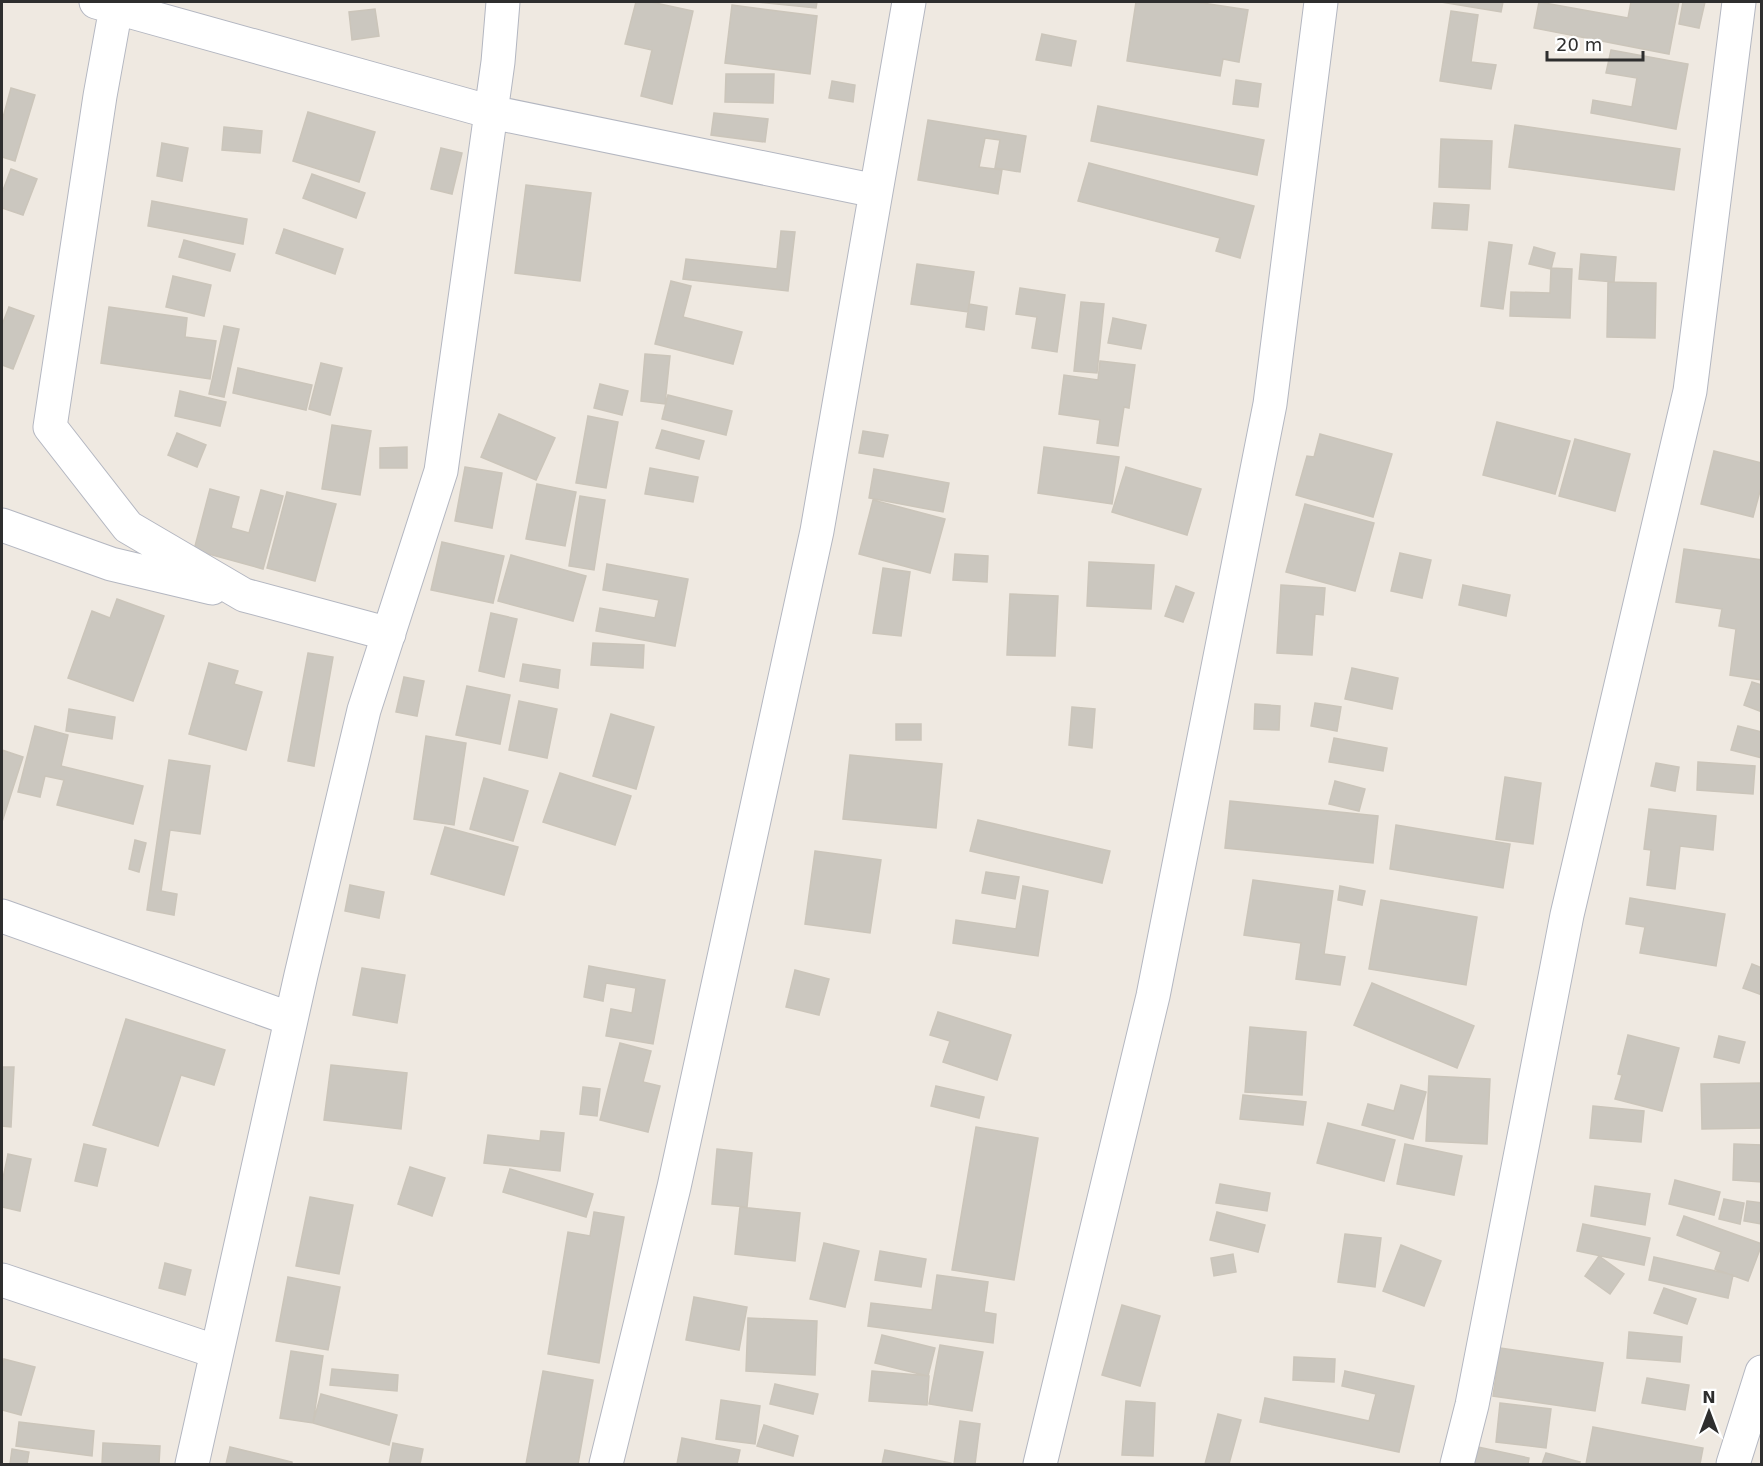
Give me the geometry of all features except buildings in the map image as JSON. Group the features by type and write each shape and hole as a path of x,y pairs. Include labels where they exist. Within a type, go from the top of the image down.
{"street":[{"path":"192,1464 291,1020 364,710 441,471 491,112 503,2"},
{"path":"606,1464 674,1188 815,543 909,2"},
{"path":"1040,1464 1153,996 1270,404 1322,2"},
{"path":"1457,1464 1472,1405 1567,915 1690,391 1739,2"},
{"path":"244,595 128,527 51,427 100,96 109,4 491,112 876,191"},
{"path":"2,525 111,564 244,595 389,634"},
{"path":"2,916 291,1020"},
{"path":"2,1280 217,1352"},
{"path":"1733,1464 1761,1372"}]}
